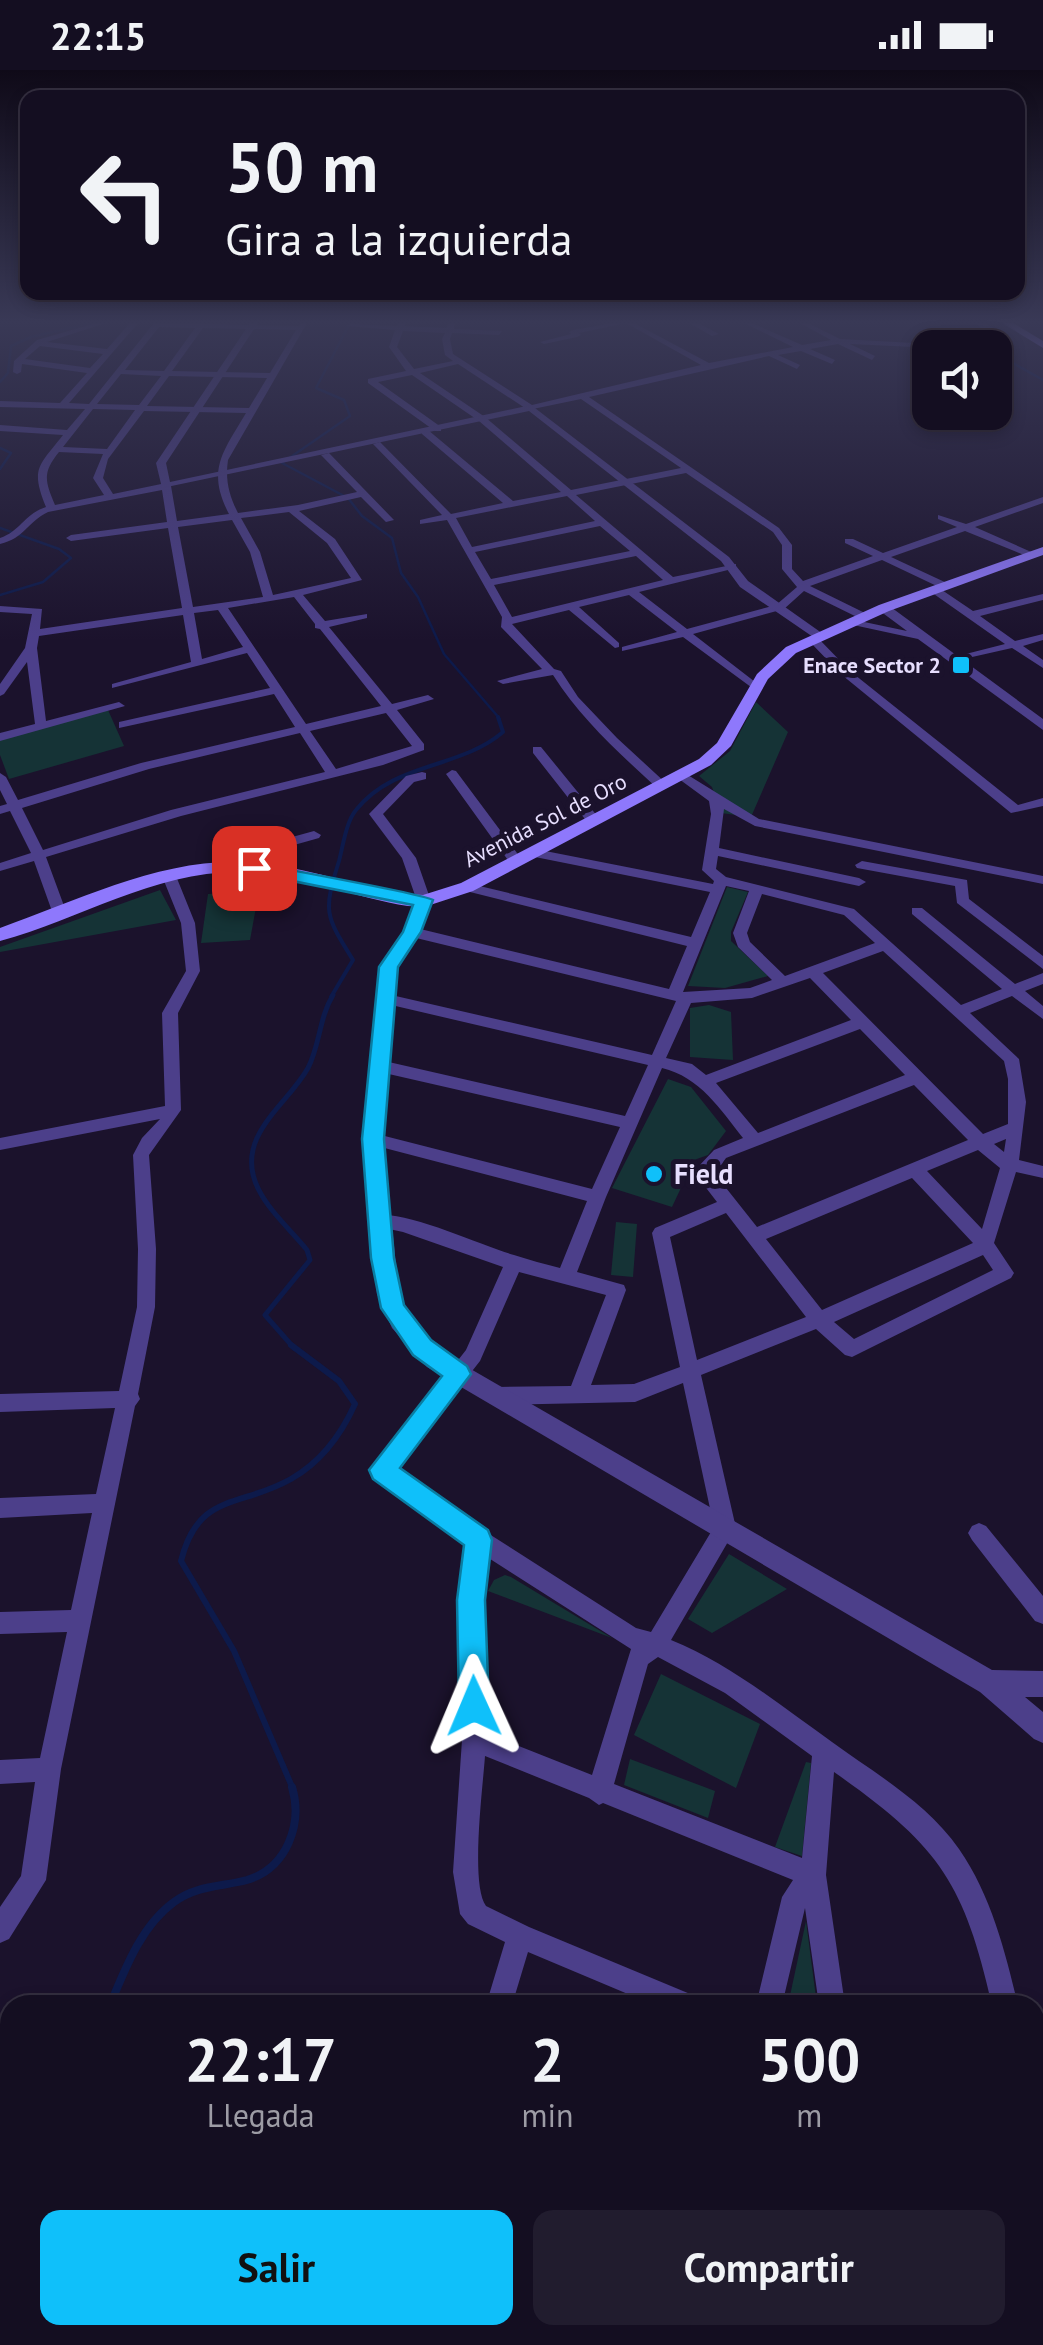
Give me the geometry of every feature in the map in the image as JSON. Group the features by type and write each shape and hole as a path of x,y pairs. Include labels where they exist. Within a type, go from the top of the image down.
{"main road":[{"name":"Avenida Sol de Oro","path":"0,935 170,876 230,867 278,872 396,898 424,900 467,886 683,776 723,746 756,687 780,658 884,608 1038,556"}],"street":[{"path":"14,429 70,434"},
{"path":"48,510 41,479 44,465 74,429"},
{"path":"110,496 98,472 126,429"},
{"path":"184,429 162,463 198,662"},
{"path":"241,429 223,460 220,476 232,517 253,548 269,599"},
{"path":"0,542 16,537 30,518 48,510 441,429"},
{"path":"494,429 671,581"},
{"path":"558,429 732,566 744,584 817,637 846,672 1016,810 1043,802"},
{"path":"629,429 783,536 789,556 786,567 803,586 858,620 934,646"},
{"path":"425,432 511,506"},
{"path":"377,444 451,519 507,617 505,622"},
{"path":"59,450 110,452"},
{"path":"321,456 389,520"},
{"path":"422,522 686,470"},
{"path":"36,633 269,599 357,580 331,541 294,508 292,488"},
{"path":"71,538 294,508 360,494"},
{"path":"571,606 620,647 685,633 780,607 803,586 1043,500"},
{"path":"1030,505 1043,510"},
{"path":"942,517 1038,556"},
{"path":"471,550 600,523"},
{"path":"849,542 940,588 1043,665"},
{"path":"488,583 636,552"},
{"path":"505,622 732,566"},
{"path":"632,592 756,687"},
{"path":"0,867 176,812 333,774 420,747 296,594"},
{"path":"972,615 1043,597"},
{"path":"221,606 333,774"},
{"path":"884,608 1043,726"},
{"path":"0,610 38,611 31,648 0,692"},
{"path":"319,626 362,616"},
{"path":"505,622 550,671"},
{"path":"954,660 1043,637"},
{"path":"31,648 40,726"},
{"path":"116,686 249,649"},
{"path":"503,681 550,671 557,673 574,699 662,786"},
{"path":"123,725 276,690"},
{"path":"6,808 144,766 428,699"},
{"path":"0,736 119,706"},
{"path":"537,750 593,820"},
{"path":"452,774 522,856 757,888 849,912 1011,1059 1017,1075 1012,1157 985,1244 820,1320 635,1393 497,1396"},
{"path":"422,776 410,780 376,814 408,858 424,900 412,932 389,967 373,1139 385,1276 393,1308 422,1348 458,1374 989,1683 1043,1730"},
{"path":"683,776 754,822 1043,880"},
{"path":"0,777 6,808 38,854 60,914"},
{"path":"715,798 718,814 709,870 719,884"},
{"path":"230,867 250,853 314,835"},
{"path":"849,912 867,847"},
{"path":"711,850 858,882"},
{"path":"862,865 962,884 962,900 1043,964"},
{"path":"3,1920 33,1880 49,1769 102,1503 130,1399 146,1306 148,1249 141,1155 173,1110 170,1013 193,971 188,923 170,876"},
{"path":"566,1277 596,1197 658,1059 719,884"},
{"path":"467,886 696,942"},
{"path":"757,888 740,933 744,944 782,982"},
{"path":"917,911 1043,1014"},
{"path":"412,932 680,997 729,998 885,945"},
{"path":"812,971 980,1142 1008,1164 1043,1172"},
{"path":"959,1012 1043,978"},
{"path":"387,999 686,1068 705,1081 755,1140"},
{"path":"705,1081 862,1022"},
{"path":"380,1066 630,1124"},
{"path":"914,1168 985,1244 1005,1272 852,1349 820,1320 706,1174 712,1158 918,1077"},
{"path":"0,1144 173,1110"},
{"path":"756,1236 1015,1128"},
{"path":"373,1139 596,1197"},
{"path":"599,1792 639,1658 657,1642 725,1528 661,1234 731,1204"},
{"path":"380,1221 617,1290 577,1396"},
{"path":"514,1263 473,1355 382,1470 478,1540 631,1638 657,1642 777,1714 824,1752 904,1806 949,1856 983,1920 1003,1995"},
{"path":"0,1403 130,1399"},
{"path":"0,1508 102,1503"},
{"path":"979,1534 1043,1613"},
{"path":"478,1540 471,1600 474,1740 465,1890 476,1915 662,1995"},
{"path":"0,1623 81,1620"},
{"path":"989,1683 1043,1684"},
{"path":"474,1740 813,1876"},
{"path":"824,1752 813,1876 831,1995"},
{"path":"0,1772 49,1769"},
{"path":"771,1995 795,1897 813,1876"},
{"path":"502,1995 520,1936"}],"green space":[{"path":"756,702 788,732 751,817 721,813 712,787 699,776 730,751"},
{"path":"108,710 124,746 9,779 0,755 0,740"},
{"path":"727,887 748,892 731,941 768,976 725,988 688,986"},
{"path":"160,890 176,920 0,952 0,947"},
{"path":"259,891 250,940 201,943 208,894"},
{"path":"709,1005 731,1012 733,1060 690,1057 690,1008"},
{"name":"Field","path":"668,1079 691,1087 726,1131 708,1155 694,1160 672,1207 612,1188"},
{"path":"616,1222 637,1224 633,1277 611,1275"},
{"path":"729,1554 787,1589 712,1633 688,1619"},
{"path":"505,1575 612,1638 488,1591 494,1580"},
{"path":"661,1674 760,1724 736,1788 634,1735"},
{"path":"630,1759 715,1791 708,1818 624,1785"},
{"path":"806,1762 811,1763 802,1856 775,1847"},
{"path":"806,1921 816,1995 790,1995"}],"waterway":[{"path":"331,429 282,463 348,498 362,516 392,538 401,573 418,597 444,654 500,719"},
{"path":"0,448 11,453 0,469"},
{"path":"0,528 59,549 71,558 43,582 0,595"},
{"path":"331,997 353,960 329,913 330,892 353,815 371,794 389,783 486,744 503,732 498,717"},
{"path":"292,1346 265,1315 310,1260 307,1250 256,1185 252,1155 262,1129 308,1068 333,995"},
{"path":"292,1346 339,1381 355,1404 337,1437 302,1472 210,1512 198,1523 181,1561 234,1651 293,1789"},
{"path":"114,1995 135,1949 162,1912 191,1892 261,1874 282,1855 293,1830 292,1787"}],"place":[{"name":"Enace Sector 2","path":"961,665"},
{"name":"Field","path":"654,1174"}],"route":[{"path":"254,868 396,898 424,900 412,932 389,967 373,1139 383,1258 393,1308 422,1348 458,1374 382,1470 478,1540 471,1600 474,1706"}]}
